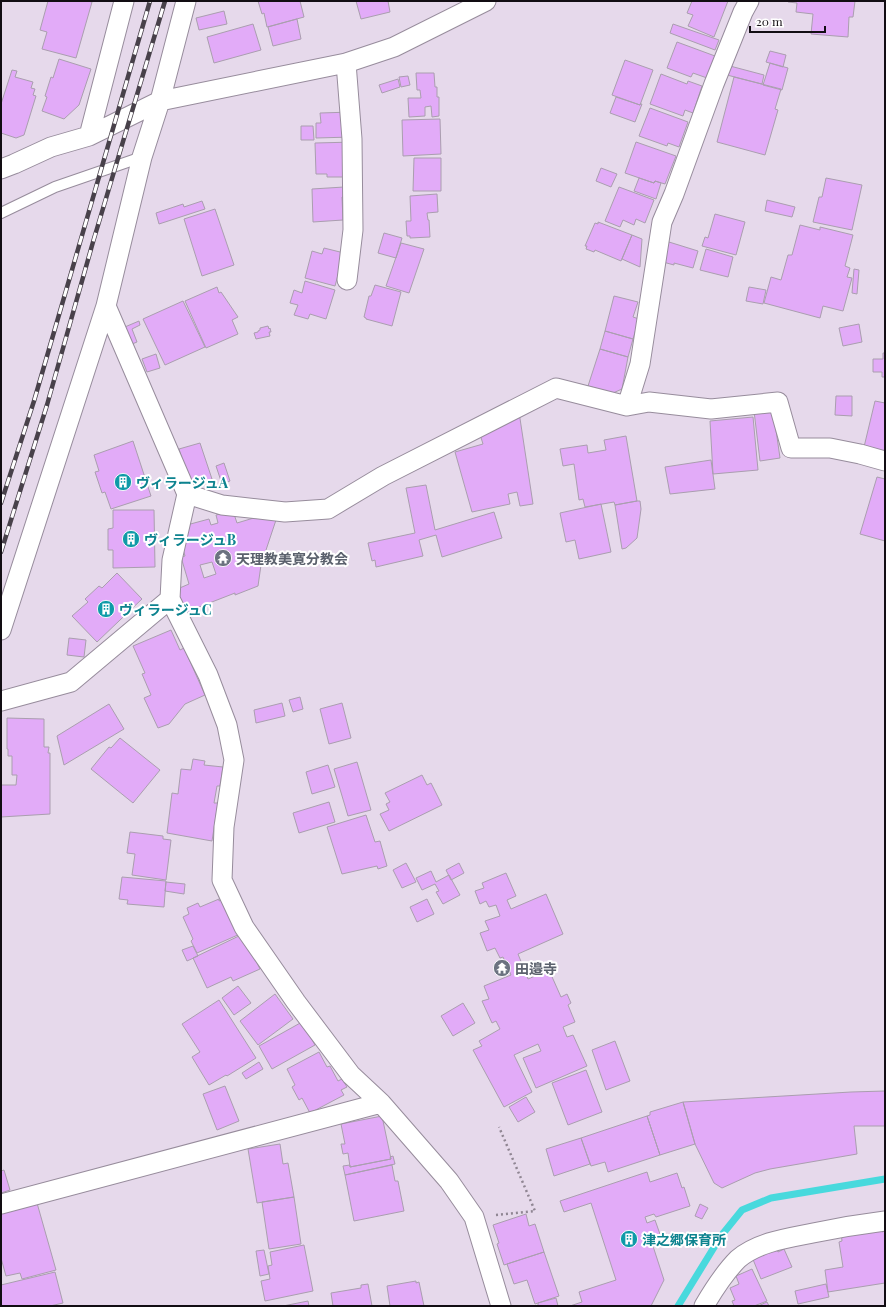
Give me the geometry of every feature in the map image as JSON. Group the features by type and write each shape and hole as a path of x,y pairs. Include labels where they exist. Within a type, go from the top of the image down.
{"street":[{"path":"89,136 124,1"},
{"path":"1,630 106,306 142,157 160,101 186,1"},
{"path":"5,162 89,136 160,101 346,63 394,47 486,1"},
{"path":"627,406 640,364 662,222 674,194 720,70 743,12 749,1"},
{"path":"346,63 352,138 353,230 347,280"},
{"path":"106,306 187,494 172,560 170,599 208,675 227,724 234,760 224,827 222,880 244,927 296,1002 351,1076 381,1103 449,1181 474,1217 501,1306"},
{"path":"187,494 222,505 285,512 328,509 383,476 556,388 627,406 649,402 711,409 778,402 791,448 830,448 885,461"},
{"path":"1,701 72,682 170,599"},
{"path":"1,1204 381,1103"},
{"path":"704,1306 718,1282 739,1259 756,1248 782,1239 885,1221"}],"lane":[{"path":"1,213 55,187 142,157"}],"path":[{"path":"474,1217 535,1212 499,1127"}],"building":[{"path":"48,1 92,2 76,58 42,49 47,32 40,30"},
{"path":"258,1 300,1 304,17 267,27 264,13 262,14"},
{"path":"356,1 388,1 390,12 361,19"},
{"path":"692,1 728,1 714,37 688,26 693,15 687,13"},
{"path":"788,1 855,1 853,17 849,17 848,37 811,34 813,14 796,12 797,3"},
{"path":"224,11 227,24 199,30 196,18"},
{"path":"297,19 301,39 273,46 268,27"},
{"path":"253,24 261,50 214,63 207,37"},
{"path":"673,24 719,40 715,50 670,33"},
{"path":"677,42 715,56 707,78 693,73 691,77 667,68"},
{"path":"770,51 786,55 783,67 766,62"},
{"path":"59,59 91,69 79,105 64,119 42,111 47,97 45,96 51,77 53,78"},
{"path":"625,60 653,70 640,105 612,95"},
{"path":"770,63 788,68 782,90 763,85"},
{"path":"730,66 764,75 762,84 727,75"},
{"path":"12,70 17,71 15,77 33,82 31,88 35,89 33,95 36,96 24,135 16,138 1,133 1,104"},
{"path":"416,73 434,73 435,87 437,87 437,97 439,97 439,116 432,117 431,106 425,107 425,116 409,117 408,98 421,98 420,90 417,90"},
{"path":"661,74 687,84 688,81 702,86 693,113 685,110 683,116 650,104"},
{"path":"408,76 410,85 401,87 399,77"},
{"path":"734,77 781,89 775,109 778,110 765,155 717,142"},
{"path":"398,79 400,87 382,93 379,85"},
{"path":"616,97 640,105 642,104 635,122 610,113"},
{"path":"650,108 688,122 679,147 668,143 667,146 639,136"},
{"path":"352,112 352,137 316,138 316,123 321,123 320,113"},
{"path":"440,119 441,154 403,156 402,120"},
{"path":"301,126 313,126 314,140 301,140"},
{"path":"355,142 345,177 327,177 327,174 316,174 315,143"},
{"path":"636,142 676,156 665,184 655,181 654,183 625,173"},
{"path":"414,158 441,158 441,191 413,191"},
{"path":"601,168 617,174 611,187 596,181"},
{"path":"639,178 654,183 655,181 661,183 656,199 634,191"},
{"path":"826,178 862,185 852,230 813,222 819,197 822,197"},
{"path":"344,187 344,197 342,197 343,220 313,222 312,189"},
{"path":"619,187 654,200 645,223 636,219 634,225 623,220 620,227 605,221"},
{"path":"437,194 438,212 427,213 430,237 410,238 410,236 407,236 406,221 411,221 410,196"},
{"path":"767,200 795,207 792,217 765,211"},
{"path":"202,201 205,209 159,224 156,213 183,204 184,207"},
{"path":"215,209 234,265 202,276 184,219"},
{"path":"715,214 745,222 736,255 702,246 705,237 708,238"},
{"path":"598,222 632,235 621,261 595,250 594,252 586,249 587,246 585,246 595,223 598,224"},
{"path":"800,225 820,230 820,227 853,235 845,266 850,268 847,277 852,278 843,311 823,306 820,318 764,303 771,277 781,280 788,255 792,255"},
{"path":"384,233 402,238 396,258 378,253"},
{"path":"632,235 642,239 640,267 622,259"},
{"path":"669,242 698,251 693,268 663,262"},
{"path":"401,243 424,249 409,293 386,286"},
{"path":"324,248 344,253 335,286 305,278 312,251 322,254"},
{"path":"706,249 733,257 728,277 700,270"},
{"path":"854,269 859,270 857,294 852,293"},
{"path":"305,281 335,290 326,319 310,314 308,319 294,315 298,305 290,303 294,290 302,293"},
{"path":"375,285 401,292 392,326 366,319 364,317 369,296 371,296"},
{"path":"217,287 219,293 221,292 238,317 232,320 238,334 206,348 185,301"},
{"path":"749,287 766,290 763,304 746,301"},
{"path":"614,296 638,302 633,317 639,319 633,339 605,331"},
{"path":"183,301 205,347 165,365 143,319"},
{"path":"139,321 140,325 132,329 137,342 120,349 113,332"},
{"path":"859,324 862,342 843,346 839,328"},
{"path":"268,326 271,332 269,332 270,336 256,339 254,333 258,332 260,328"},
{"path":"605,331 633,339 628,357 600,349"},
{"path":"600,349 628,357 622,389 613,393 588,386"},
{"path":"883,353 885,353 885,377 882,377 882,372 873,372 873,359 883,359"},
{"path":"156,354 160,368 147,372 142,359"},
{"path":"836,396 852,396 852,416 835,415"},
{"path":"875,401 885,403 884,451 864,447"},
{"path":"773,409 780,458 760,461 754,411"},
{"path":"519,412 533,504 520,506 517,492 508,494 510,504 472,512 455,452 483,444 479,431"},
{"path":"753,417 758,470 713,474 710,421"},
{"path":"626,436 637,501 615,505 614,502 585,507 583,499 579,500 574,464 563,466 560,449 587,445 588,453 606,450 604,440"},
{"name":"ヴィラージュA","path":"133,441 151,496 111,509 105,492 102,493 95,472 99,471 94,455"},
{"path":"200,443 212,479 190,486 179,449"},
{"path":"711,460 715,489 670,494 665,467"},
{"path":"224,463 230,481 222,484 216,466"},
{"path":"877,477 885,479 885,541 860,534"},
{"path":"426,485 435,530 494,512 502,538 442,557 436,535 419,540 423,556 376,567 375,560 372,561 368,543 415,533 406,488"},
{"path":"640,501 641,509 637,538 626,548 622,549 615,505"},
{"path":"601,504 611,552 579,559 575,540 566,542 560,513"},
{"name":"ヴィラージュB","path":"113,510 154,510 155,567 113,568 113,550 108,550 108,529 113,528"},
{"path":"233,511 237,523 257,517 278,514 261,565 258,586 199,607 200,610 189,613 175,590 189,584 181,557 185,556 179,534 183,526 209,519 211,525 218,523 216,515","holes":["212,562 216,574 204,578 200,565"]},
{"name":"ヴィラージュC","path":"117,573 142,599 97,642 72,616 88,602 85,599 99,586 102,588"},
{"path":"171,630 180,650 184,648 205,695 185,704 169,724 158,728 144,698 151,695 142,674 145,673 133,646"},
{"path":"69,638 86,640 84,657 67,655"},
{"path":"300,697 303,709 293,712 289,700"},
{"path":"282,703 285,716 256,723 254,710"},
{"path":"342,703 351,738 329,744 320,709"},
{"path":"109,704 124,729 64,765 57,736"},
{"path":"7,718 44,719 44,747 49,747 48,753 50,753 50,814 1,817 1,785 16,785 17,775 12,775 12,756 8,756"},
{"path":"120,738 160,770 133,803 91,769 109,747 111,748"},
{"path":"193,759 205,761 204,765 223,767 220,786 217,786 214,803 218,803 212,841 167,833 172,793 178,794 181,769 191,770"},
{"path":"357,762 371,810 348,816 334,769"},
{"path":"328,765 335,787 312,794 306,772"},
{"path":"422,775 427,785 431,783 442,805 389,831 380,814 389,810 386,804 390,802 385,793"},
{"path":"329,802 335,822 299,833 293,813"},
{"path":"366,815 375,842 380,841 387,866 378,869 377,866 342,874 327,827"},
{"path":"130,832 163,836 163,839 171,840 166,880 132,875 135,854 127,853"},
{"path":"406,863 416,882 402,888 393,870"},
{"path":"459,863 464,873 451,880 446,870"},
{"path":"431,871 436,882 449,875 460,895 443,904 436,892 439,891 435,884 422,890 416,878"},
{"path":"506,873 516,896 507,900 511,909 546,894 563,934 518,954 528,979 549,970 561,997 567,994 571,1003 568,1005 575,1022 563,1027 567,1037 573,1035 587,1066 536,1088 523,1058 541,1051 538,1044 514,1055 532,1092 504,1107 473,1050 482,1046 479,1041 500,1029 496,1021 492,1023 482,1001 489,999 484,986 511,975 503,957 500,958 495,948 487,951 480,933 489,930 485,921 500,916 496,905 489,907 486,901 480,904 475,891 484,888 482,883"},
{"path":"122,877 166,881 164,907 127,904 128,900 119,899"},
{"path":"166,882 185,884 184,894 165,891"},
{"path":"219,899 219,901 224,899 240,934 197,953 191,941 193,939 183,917 189,914 187,908 198,903 200,907"},
{"path":"427,899 434,914 417,922 410,907"},
{"path":"243,934 260,969 233,981 231,977 207,988 193,958"},
{"path":"193,946 198,956 187,961 182,950"},
{"path":"238,986 251,1003 234,1015 222,998"},
{"path":"275,994 293,1019 258,1045 240,1021"},
{"path":"219,1000 256,1058 209,1085 192,1057 200,1052 182,1024"},
{"path":"463,1003 475,1023 453,1036 441,1016"},
{"path":"302,1022 315,1045 272,1069 259,1046"},
{"path":"615,1041 630,1081 606,1090 592,1050"},
{"path":"319,1052 327,1067 330,1066 338,1081 342,1079 347,1087 341,1090 344,1095 310,1113 302,1098 299,1100 292,1087 295,1085 287,1069"},
{"path":"259,1062 263,1069 246,1079 242,1073"},
{"path":"586,1070 602,1112 568,1125 552,1083"},
{"path":"225,1086 239,1121 217,1130 203,1094"},
{"path":"885,1091 885,1126 854,1126 857,1154 770,1169 755,1173 722,1188 714,1183 695,1144 683,1102 851,1092"},
{"path":"526,1097 535,1112 518,1122 509,1107"},
{"path":"683,1102 695,1144 660,1155 647,1116 650,1115 650,1112"},
{"path":"382,1116 391,1159 350,1167 348,1153 343,1154 341,1144 345,1144 341,1124"},
{"path":"647,1116 660,1155 608,1172 605,1162 591,1166 581,1138"},
{"path":"581,1138 590,1164 554,1176 546,1149"},
{"path":"280,1144 283,1164 288,1163 294,1197 257,1203 248,1149"},
{"path":"393,1156 395,1164 345,1175 343,1166 350,1165 350,1167 391,1159 390,1157"},
{"path":"392,1165 395,1181 398,1181 404,1211 354,1221 345,1175"},
{"path":"4,1170 10,1190 1,1193 1,1171"},
{"name":"津之郷保育所","path":"647,1172 650,1182 677,1173 682,1188 684,1187 690,1206 656,1217 654,1214 645,1217 647,1223 655,1220 661,1237 651,1240 664,1280 651,1306 570,1306 582,1302 579,1292 616,1280 591,1203 564,1212 560,1201"},
{"path":"294,1197 301,1244 269,1249 262,1202"},
{"path":"37,1203 56,1270 22,1279 20,1273 6,1276 1,1258 1,1213"},
{"path":"700,1204 708,1208 702,1219 695,1216"},
{"path":"526,1214 529,1226 535,1224 544,1252 504,1265 493,1225"},
{"path":"880,1217 882,1232 885,1231 885,1283 828,1292 825,1270 843,1267 839,1242 842,1241 840,1223"},
{"path":"304,1245 313,1291 265,1301 261,1281 270,1279 268,1266 272,1265 270,1252"},
{"path":"776,1247 778,1252 784,1249 792,1267 761,1279 752,1257"},
{"path":"264,1250 269,1274 260,1276 256,1251"},
{"path":"544,1252 559,1296 535,1304 527,1280 514,1284 507,1264"},
{"path":"752,1269 767,1301 754,1306 734,1306 732,1301 735,1300 730,1288 739,1284 736,1276"},
{"path":"55,1272 63,1303 50,1306 1,1306 1,1285"},
{"path":"416,1281 416,1283 419,1282 424,1306 390,1306 387,1286"},
{"path":"368,1284 372,1306 333,1306 331,1293 361,1288 361,1285"},
{"path":"826,1284 829,1297 798,1304 795,1291"},
{"path":"556,1298 558,1306 538,1306 538,1303"},
{"path":"308,1301 309,1306 283,1306"},
{"path":"767,1302 769,1306 758,1306"}],"waterway":[{"path":"678,1306 721,1236 742,1210 771,1198 885,1179"}],"railway":[{"path":"1,503 34,401 150,1"},
{"path":"1,552 47,405 93,242 165,1"}],"place":[{"name":"ヴィラージュA","path":"123,482"},
{"name":"ヴィラージュB","path":"131,539"},
{"name":"天理教美寛分教会","path":"223,558"},
{"name":"ヴィラージュC","path":"106,609"},
{"name":"田邉寺","path":"502,968"},
{"name":"津之郷保育所","path":"629,1239"}]}
